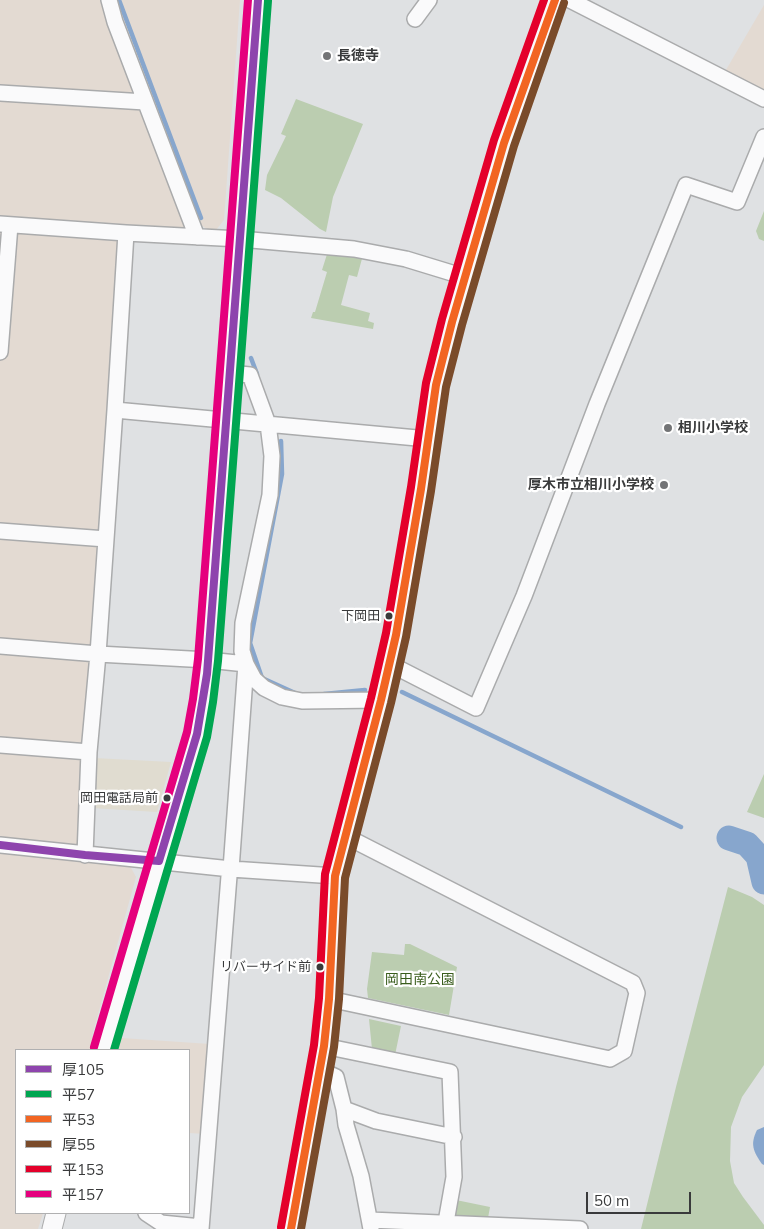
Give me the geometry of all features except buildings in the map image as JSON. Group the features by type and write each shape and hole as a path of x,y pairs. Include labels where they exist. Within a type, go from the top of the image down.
{"main road":[{"path":"104,1049 197,734 203,701 208,660 227,419 258,0"},
{"path":"52,1229 56,1214"}],"street":[{"path":"109,0 115,22 197,237"},
{"path":"415,19 429,0"},
{"path":"291,1229 324,1046 329,1000 335,876 382,698 396,635 421,489 436,385 452,322 504,143 555,0"},
{"path":"570,0 764,99"},
{"path":"0,93 145,102"},
{"path":"388,671 476,708 524,596 597,404 686,186 737,202 764,138"},
{"path":"0,352 5,225 240,239 354,249 406,259 465,277"},
{"path":"86,855 90,752 116,410 126,233"},
{"path":"230,373 250,375 268,424 272,456 270,496 243,623 242,651 246,664 254,679 264,688 282,697 302,701 382,698"},
{"path":"116,410 428,438"},
{"path":"0,531 106,539"},
{"path":"0,646 246,664"},
{"path":"148,1214 161,1223 201,1228 246,664"},
{"path":"0,745 90,752"},
{"path":"329,1000 610,1058 624,1051 637,993 633,983 357,842 344,840"},
{"path":"0,845 231,869 335,876"},
{"path":"324,1046 450,1072 454,1137 454,1177 446,1222"},
{"path":"320,1070 336,1077 346,1125 361,1176 371,1225 446,1222 580,1229"},
{"path":"344,1109 376,1121 454,1137"}],"shaded area":[{"path":"0,0 101,0 188,229 119,226 94,645 78,859 130,866 136,877 92,1036 210,1044 205,1134 190,1133 190,1049 15,1049 15,1214 43,1214 38,1229 0,1229"},
{"path":"116,0 240,0 224,220 216,230 207,229 196,222 121,22"},
{"path":"764,5 764,97 723,75"},
{"path":"94,758 171,762 157,812 91,808"}],"green space":[{"path":"296,99 363,124 333,197 326,232 281,198 265,190 267,175 286,136 281,134"},
{"path":"764,211 764,241 759,239 756,231"},
{"path":"328,251 363,255 357,277 349,275 341,305 370,313 368,321 374,323 373,329 311,318 313,312 315,312 327,272 322,270"},
{"path":"764,774 764,818 747,812"},
{"path":"728,887 752,897 764,905 764,1065 742,1097 731,1127 730,1161 734,1183 764,1225 764,1229 641,1229 676,1087"},
{"name":"岡田南公園","path":"405,944 410,944 457,967 449,1015 368,998 367,989 372,952 404,955"},
{"path":"369,1019 401,1026 395,1055 372,1049"},
{"path":"456,1200 490,1207 488,1218 457,1217 454,1213"}],"water":[{"path":"764,1127 764,1165 756,1155 753,1143 757,1130"}],"waterway":[{"path":"119,0 201,218"},
{"path":"251,358 257,374"},
{"path":"281,441 282,474 250,643 262,678 295,693"},
{"path":"324,694 365,690"},
{"path":"402,692 681,827"},
{"path":"729,838 747,844 758,856 764,882"}],"transit line":[{"name":"平157","path":"94,1047 187,732 193,699 198,659 248,0"},
{"name":"厚105","path":"159,861 197,734 207,674 258,0"},
{"name":"平153","path":"281,1227 314,1045 319,998 325,874 386,633 411,487 426,383 442,319 494,140 544,0"},
{"name":"平53","path":"291,1229 324,1046 329,999 335,876 396,635 421,489 436,385 452,322 504,143 555,0"},
{"name":"平57","path":"114,1049 207,737 213,702 218,661 268,1"},
{"name":"厚55","path":"301,1229 334,1047 339,999 345,878 391,703 406,637 431,491 446,387 514,146 564,3"},
{"name":"厚105","path":"0,845 159,861"}],"place":[{"name":"長徳寺","path":"327,56"},
{"name":"相川小学校","path":"668,428"},
{"name":"厚木市立相川小学校","path":"664,485"},
{"name":"下岡田","path":"389,616"},
{"name":"岡田電話局前","path":"167,798"},
{"name":"リバーサイド前","path":"320,967"}]}
